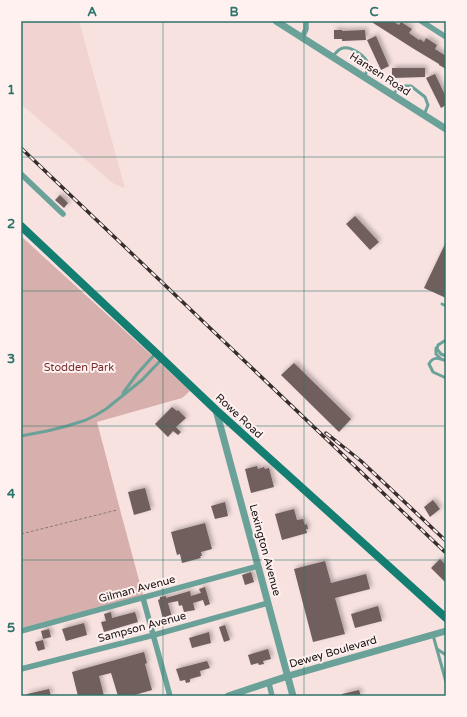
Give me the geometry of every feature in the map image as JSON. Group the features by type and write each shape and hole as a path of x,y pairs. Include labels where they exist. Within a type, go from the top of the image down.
{"main road":[{"name":"Rowe Road","path":"21,226 216,410 446,618"}],"street":[{"name":"Hansen Road","path":"276,21 446,129"},
{"path":"302,38 306,29 306,21"},
{"path":"421,21 446,37"},
{"path":"21,174 63,214"},
{"name":"Lexington Avenue","path":"216,410 293,696"},
{"name":"Gilman Avenue","path":"21,631 258,566"},
{"path":"143,598 170,696"},
{"name":"Sampson Avenue","path":"21,669 154,635 268,603"},
{"name":"Dewey Boulevard","path":"228,696 288,676 446,631"},
{"path":"268,683 272,696"}],"lane":[{"path":"333,57 338,50 342,48 354,50 365,59 368,64 368,69 364,76"},
{"path":"393,95 398,88 403,86 411,86 425,97 428,105 424,115"},
{"path":"442,304 446,306"},
{"path":"446,340 438,345 436,354 432,356 429,364 433,372 446,378"},
{"path":"438,345 437,349 440,356"},
{"path":"436,354 446,361"},
{"path":"121,396 137,374 160,356"},
{"path":"21,436 47,431 86,420 106,409 142,380 160,356"},
{"path":"431,360 440,356 446,356"},
{"path":"433,635 446,682"},
{"path":"437,649 446,655"}],"path":[{"path":"21,534 118,510"}],"shaded area":[{"path":"21,21 79,21 125,188 114,184 21,104"}],"green space":[{"name":"Stodden Park","path":"21,236 190,391 182,398 97,422 143,595 21,628"}],"building":[{"path":"370,21 392,21 399,25 401,22 412,29 409,33 419,40 420,39 424,42 426,38 437,45 435,49 446,56 446,69 439,64"},
{"path":"334,30 365,30 366,40 342,41 342,39 334,39"},
{"path":"376,36 389,66 381,70 367,40"},
{"path":"392,68 425,68 425,77 392,78"},
{"path":"435,74 446,97 446,105 441,108 426,78"},
{"path":"60,195 68,203 64,208 55,200"},
{"path":"355,216 379,242 370,250 346,224"},
{"path":"446,242 446,298 424,288"},
{"path":"294,363 351,419 339,432 281,375"},
{"path":"172,407 177,411 178,410 186,418 176,427 181,432 178,435 173,431 168,437 155,424"},
{"path":"257,466 258,469 264,467 265,469 269,468 274,487 251,493 245,469"},
{"path":"145,488 151,510 134,515 128,492"},
{"path":"433,500 440,509 430,517 424,507"},
{"path":"225,502 228,516 215,519 211,506"},
{"path":"294,509 297,520 303,519 305,525 307,524 307,533 282,540 275,514"},
{"path":"205,523 212,549 201,552 201,558 182,563 180,554 177,555 171,532"},
{"path":"440,559 446,565 446,583 431,568"},
{"path":"325,561 331,583 366,574 370,589 335,598 345,634 313,642 294,569"},
{"path":"251,572 254,582 245,585 242,575"},
{"path":"205,587 210,604 205,606 203,600 193,603 195,610 184,612 182,605 179,606 178,601 168,603 172,617 163,619 158,600 160,597 166,596 166,598 190,591 191,596 201,593 199,589"},
{"path":"378,606 382,621 355,628 351,614"},
{"path":"111,612 112,618 135,612 138,622 104,632 101,622 106,621 104,614"},
{"path":"84,623 87,635 66,641 62,629"},
{"path":"225,625 230,640 224,642 219,627"},
{"path":"49,629 51,637 43,639 41,631"},
{"path":"209,632 211,643 192,648 189,638"},
{"path":"43,640 45,649 38,651 35,642"},
{"path":"268,649 271,659 263,661 264,664 259,665 258,663 251,665 248,655"},
{"path":"144,652 147,663 145,664 152,690 131,696 118,696 111,673 99,676 104,696 78,696 72,672"},
{"path":"207,661 210,668 200,671 201,676 190,679 190,682 186,683 185,680 180,681 176,669"},
{"path":"49,689 51,696 27,696 27,694"},
{"path":"359,690 361,696 342,696 342,694"}],"railway":[{"path":"21,148 446,553"},
{"path":"326,433 361,461 446,541"}]}
